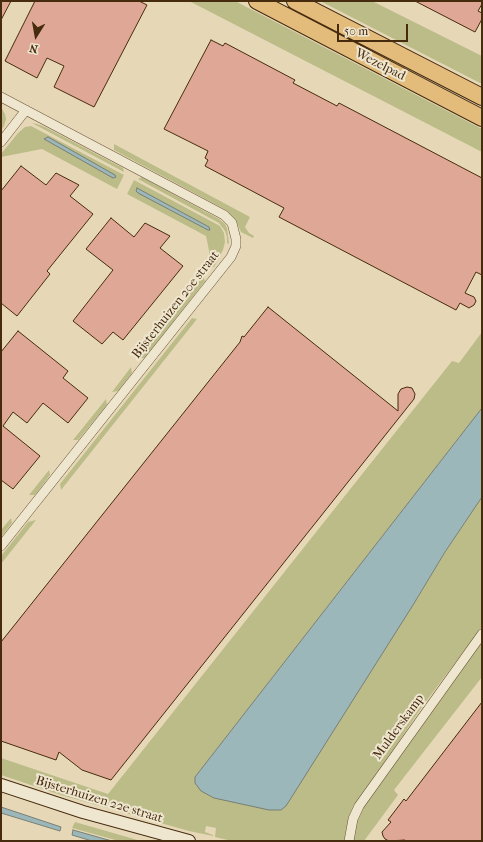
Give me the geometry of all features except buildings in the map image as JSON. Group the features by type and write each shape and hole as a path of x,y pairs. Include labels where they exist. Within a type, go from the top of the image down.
{"highway":[{"name":"Wezelpad","path":"257,1 482,118"},
{"name":"Wezelpad","path":"295,1 482,97"}],"main road":[{"name":"Bijsterhuizen 22e straat","path":"1,785 83,812 189,841"}],"street":[{"name":"Bijsterhuizen 20e straat","path":"1,98 224,215 229,219 234,227 236,243 231,257 1,546"},
{"path":"1,142 26,110"},
{"name":"Mulderskamp","path":"349,841 353,819 359,806 482,634"}],"green space":[{"path":"189,1 235,1 482,129 482,152"},
{"path":"320,1 372,1 482,56 482,84"},
{"path":"1,107 6,119 1,130"},
{"path":"32,123 45,127 123,168 124,172"},
{"path":"31,126 124,175 117,189 42,149 1,157 1,154 18,133 25,127"},
{"path":"114,144 250,217 245,227 249,233 254,236 253,238 241,232 236,220 226,210 114,150"},
{"path":"142,177 219,219 227,228 229,244 227,243 225,231 219,223 138,179"},
{"path":"134,180 220,226 224,233 225,242 223,250 214,267 210,267 212,265 206,236 127,194"},
{"path":"203,276 205,281 145,358 138,358"},
{"path":"192,318 197,319 61,490 60,484"},
{"path":"482,332 482,408 195,777 413,605 445,552 482,497 482,627 424,704 356,805 346,841 232,841 215,837 216,828 206,826 205,832 213,836 189,831 61,795 1,775 1,758 108,794 452,361 459,363"},
{"path":"131,367 132,373 118,391 112,392"},
{"path":"106,399 107,405 78,440 73,440"},
{"path":"49,470 50,475 35,495 29,495"},
{"path":"11,518 12,523 1,537 1,530"},
{"path":"36,520 1,564 1,556 28,522"},
{"path":"482,642 482,677 394,790 398,795 364,841 352,841 357,815"},
{"path":"75,822 141,841 119,841 72,828"}],"water":[{"path":"48,137 115,175 116,177 113,178 44,139"},
{"path":"137,188 209,227 210,230 138,193 136,191"},
{"path":"482,408 482,497 445,552 286,806 281,810 269,810 214,798 201,791 195,783 195,777"},
{"path":"1,807 61,827 60,831 1,813"},
{"path":"73,830 112,841 92,841 72,835"}]}
